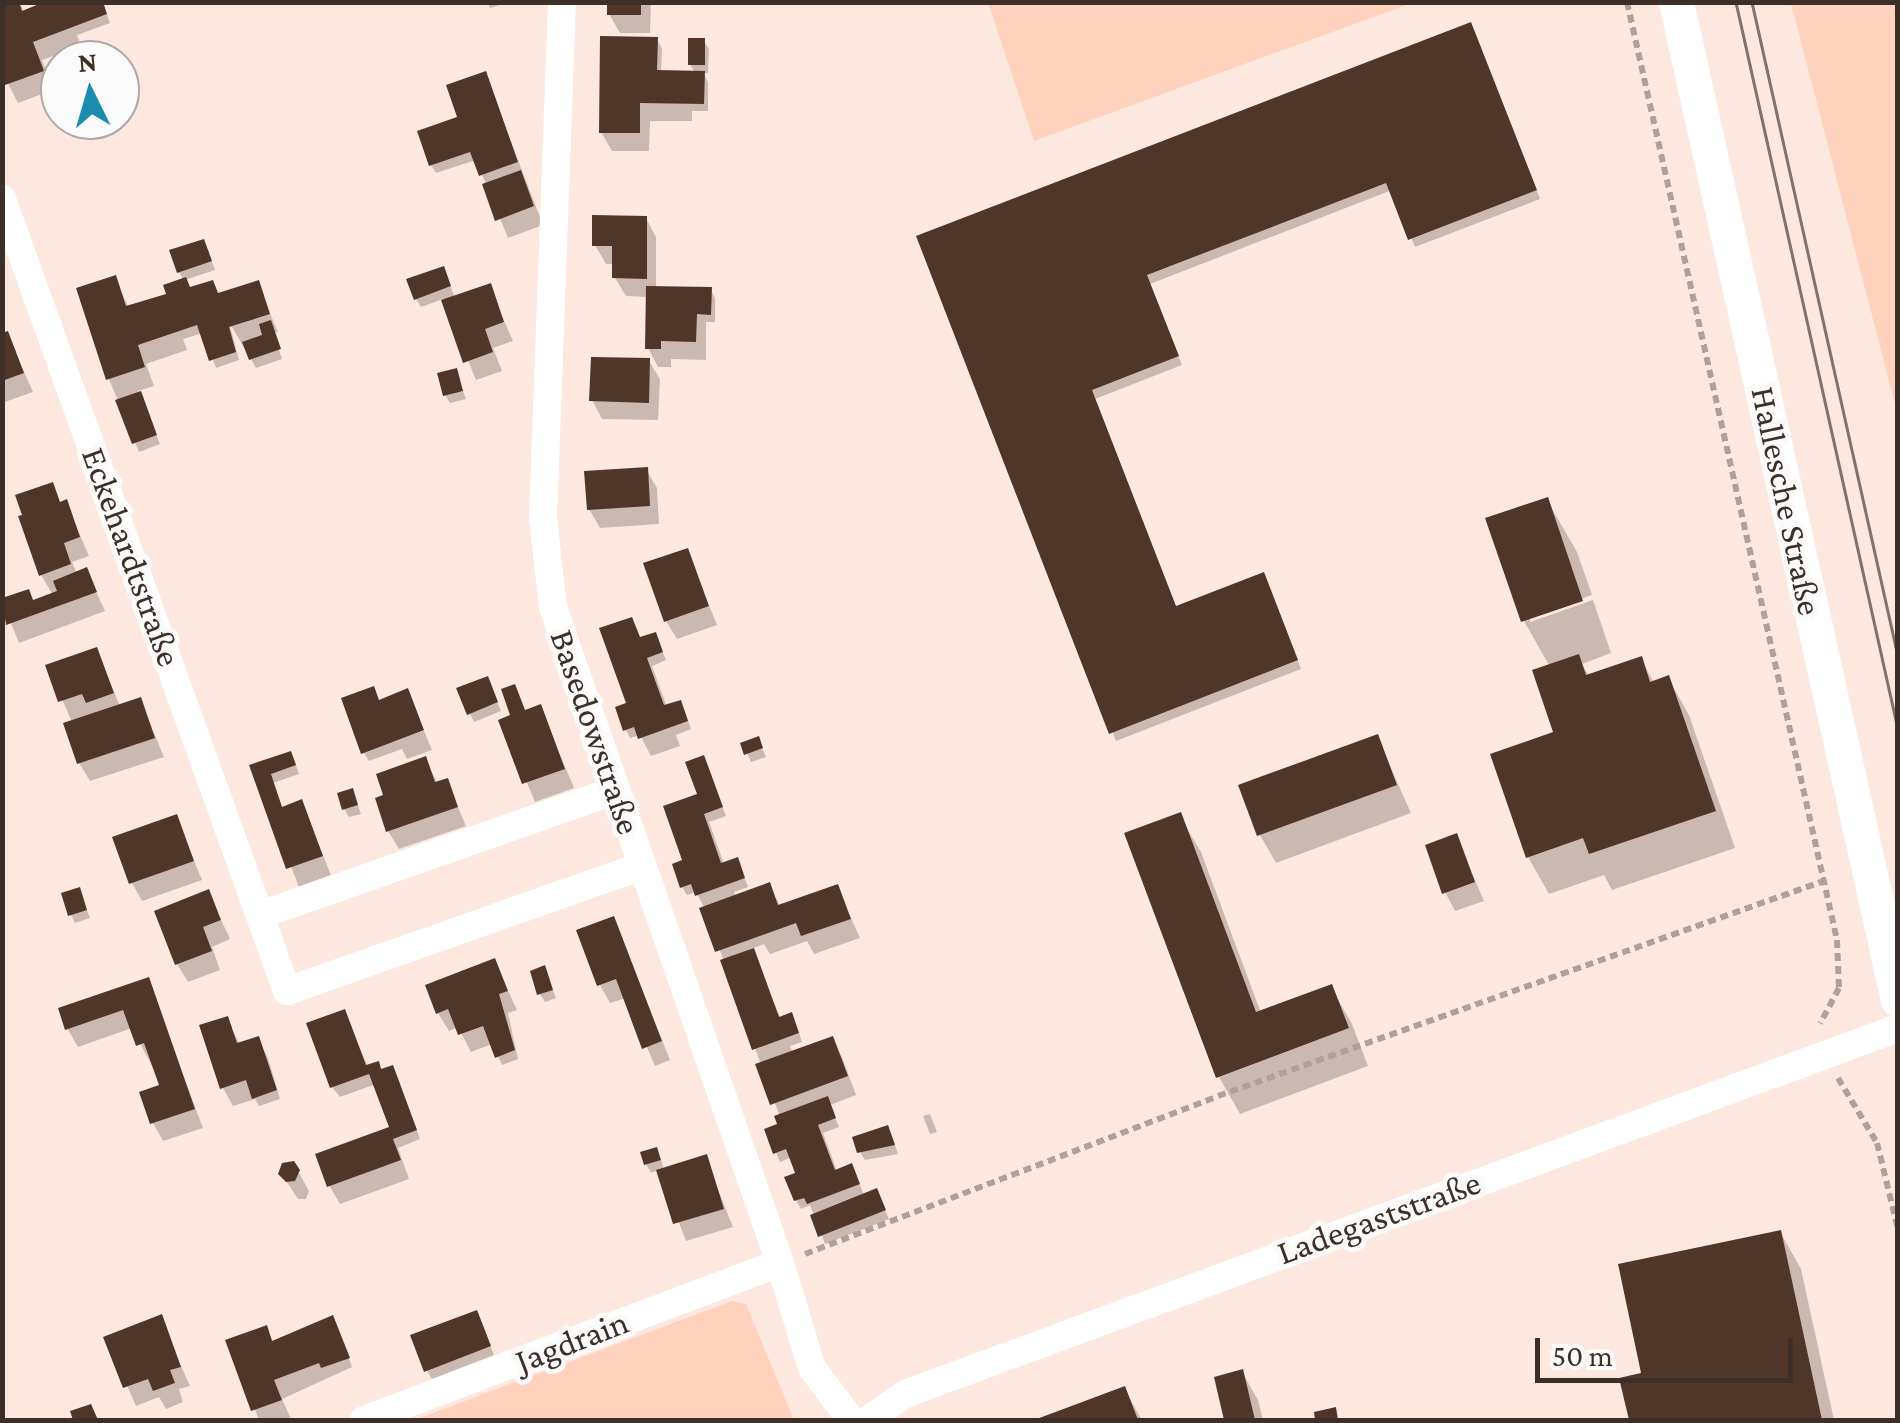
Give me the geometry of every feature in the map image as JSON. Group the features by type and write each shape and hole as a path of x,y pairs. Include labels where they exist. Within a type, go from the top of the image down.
{"street":[{"name":"Basedowstraße","path":"562,2 543,518 552,607 780,1263 812,1368 851,1420"},
{"name":"Hallesche Straße","path":"1676,2 1898,1000"},
{"name":"Eckehardtstraße","path":"2,199 287,991 640,866"},
{"path":"260,915 614,791"},
{"name":"Ladegaststraße","path":"868,1420 905,1394 1898,1028"},
{"name":"Jagdrain","path":"364,1420 780,1263"}],"path":[{"path":"1627,2 1836,940 1839,988 1820,1023 1842,1089 1877,1143 1898,1229"},
{"path":"780,1263 1218,1096 1821,882"}],"shaded area":[{"path":"988,2 1412,2 1412,3 1034,141"},
{"path":"1791,3 1897,3 1897,412"},
{"path":"732,1301 746,1304 794,1420 414,1420"}],"building":[{"path":"2,2 19,2 22,11 44,2 103,2 107,14 33,42 40,72 5,85"},
{"path":"607,2 641,2 641,15 607,15"},
{"path":"1471,22 1537,190 1408,240 1386,183 1147,275 1179,356 1092,390 1176,606 1264,572 1298,660 1109,734 916,236"},
{"path":"600,36 658,37 657,70 705,71 704,104 640,103 640,133 599,133"},
{"path":"688,38 705,38 705,65 688,65"},
{"path":"486,71 518,162 479,176 470,152 429,166 417,131 457,117 446,85"},
{"path":"521,170 534,206 495,221 482,184"},
{"path":"592,215 647,216 647,279 612,278 612,246 592,246"},
{"path":"204,239 212,261 177,273 169,250"},
{"path":"444,266 451,286 414,300 406,279"},
{"path":"116,275 126,306 166,294 163,285 186,277 190,287 213,280 218,293 259,280 270,314 229,327 236,352 209,361 197,325 138,345 145,367 106,380 76,288"},
{"path":"491,283 504,322 485,329 493,352 463,363 441,300"},
{"path":"646,286 712,287 711,315 697,314 696,342 661,341 661,349 645,349"},
{"path":"271,320 281,349 249,360 242,342 262,335 259,324"},
{"path":"8,331 24,373 2,381 2,333"},
{"path":"591,357 650,358 649,403 589,401"},
{"path":"457,368 463,391 443,396 437,373"},
{"path":"141,391 157,435 132,444 115,400"},
{"path":"648,467 650,506 587,510 584,471"},
{"path":"53,482 60,502 67,499 80,537 64,543 71,564 39,576 18,516 22,515 15,495"},
{"path":"1548,497 1583,601 1521,622 1485,518"},
{"path":"688,548 709,606 664,622 643,563"},
{"path":"87,567 97,592 6,625 2,598 29,589 33,600 57,591 53,581"},
{"path":"632,617 640,637 656,632 663,652 647,658 664,705 681,700 688,721 638,739 634,727 623,731 615,707 626,703 599,628"},
{"path":"97,647 114,693 86,703 82,694 58,702 45,665"},
{"path":"1579,654 1586,675 1642,656 1650,682 1669,675 1716,811 1589,854 1583,838 1526,858 1490,754 1553,732 1532,670"},
{"path":"488,676 498,702 467,715 456,688"},
{"path":"515,684 525,710 541,704 565,769 522,784 498,720 510,715 501,689"},
{"path":"374,686 379,700 408,688 424,730 361,754 341,698"},
{"path":"141,697 155,738 77,764 63,723"},
{"path":"1378,734 1397,785 1257,836 1238,785"},
{"path":"759,736 763,748 744,755 740,743"},
{"path":"291,751 296,765 271,774 282,807 302,799 323,856 286,869 249,765"},
{"path":"704,755 723,807 704,814 721,863 738,857 745,878 695,896 691,884 680,888 672,864 682,860 663,806 697,794 685,762"},
{"path":"426,756 435,782 448,778 458,807 386,832 375,798 383,795 376,774"},
{"path":"353,788 358,805 342,810 337,793"},
{"path":"1181,812 1256,1012 1332,984 1349,1028 1216,1078 1124,833"},
{"path":"177,814 194,861 129,884 112,837"},
{"path":"1457,833 1475,882 1442,894 1425,845"},
{"path":"770,882 778,905 838,884 851,919 801,936 796,923 715,952 699,908"},
{"path":"80,887 87,910 68,916 61,893"},
{"path":"209,889 221,920 203,927 212,951 175,965 154,911"},
{"path":"614,916 662,1041 642,1049 616,979 597,986 576,930"},
{"path":"754,948 779,1017 792,1012 799,1033 752,1050 720,960"},
{"path":"495,958 508,991 499,994 515,1050 495,1058 483,1026 458,1035 448,1009 436,1014 425,985"},
{"path":"545,965 553,990 537,995 530,971"},
{"path":"149,977 195,1109 150,1124 139,1092 159,1085 144,1043 136,1046 123,1010 65,1030 58,1008"},
{"path":"345,1009 366,1065 379,1061 381,1069 393,1065 417,1130 393,1139 401,1160 327,1187 315,1154 389,1127 369,1074 330,1088 306,1023"},
{"path":"228,1016 237,1043 259,1036 277,1090 252,1099 246,1080 220,1089 199,1025"},
{"path":"833,1036 848,1076 770,1105 755,1064"},
{"path":"828,1096 836,1118 818,1125 835,1170 852,1163 860,1184 807,1204 804,1198 794,1201 784,1177 795,1173 786,1149 773,1154 764,1129 777,1124 774,1116"},
{"path":"888,1125 895,1145 857,1153 852,1137"},
{"path":"657,1147 661,1160 644,1165 640,1152"},
{"path":"707,1154 724,1209 673,1224 656,1170"},
{"path":"294,1161 300,1170 295,1181 286,1182 278,1174 282,1163"},
{"path":"877,1188 886,1210 818,1237 810,1215"},
{"path":"1781,1230 1822,1420 1629,1420 1619,1378 1641,1373 1618,1264"},
{"path":"477,1310 491,1346 424,1372 410,1335"},
{"path":"162,1314 181,1367 170,1370 175,1383 153,1391 148,1379 123,1388 103,1337"},
{"path":"333,1315 350,1358 321,1368 319,1363 274,1380 282,1400 251,1411 225,1340 267,1325 272,1341"},
{"path":"1243,1369 1255,1420 1224,1420 1214,1377"},
{"path":"1125,1386 1138,1420 1034,1420"},
{"path":"91,1404 98,1420 73,1420 70,1411"},
{"path":"1336,1407 1338,1420 1315,1420 1314,1412"}],"tram line":[{"path":"1736,2 1898,729"},
{"path":"1752,2 1898,656"}]}
